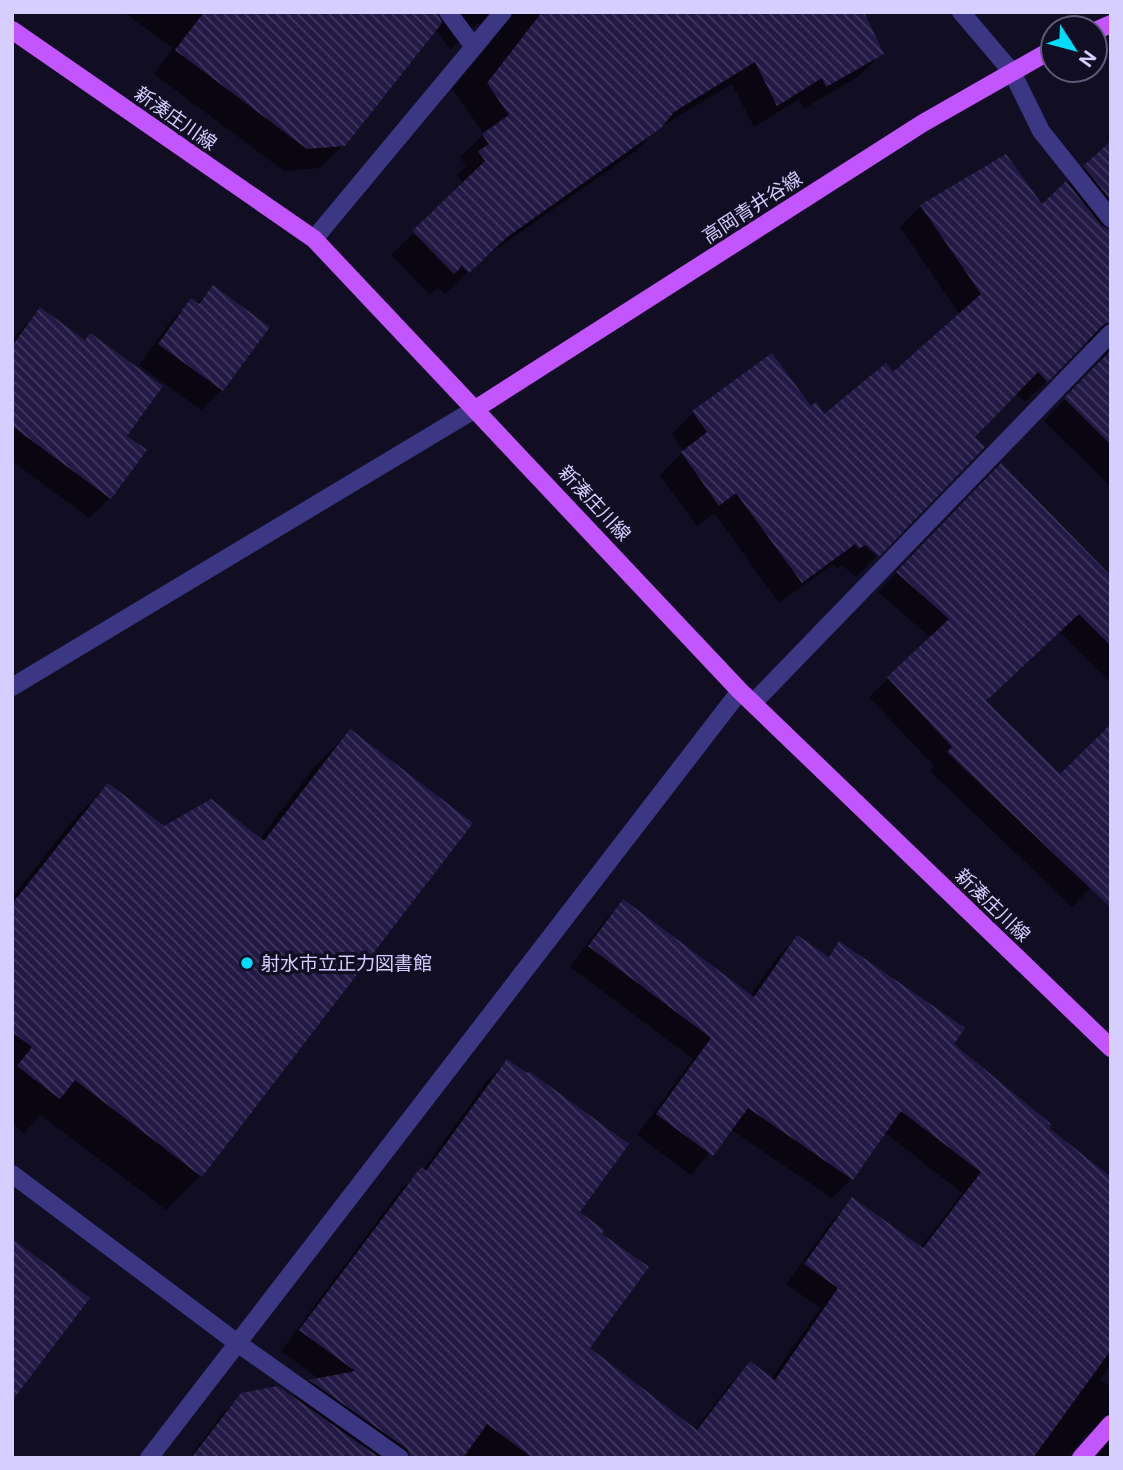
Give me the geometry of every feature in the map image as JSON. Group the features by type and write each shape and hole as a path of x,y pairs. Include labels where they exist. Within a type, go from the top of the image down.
{"main road":[{"name":"新湊庄川線","path":"12,30 314,239 477,408 747,697 1111,1048"},
{"name":"高岡青井谷線","path":"477,408 923,123 1039,57"},
{"path":"1081,1458 1111,1423"}],"street":[{"path":"448,12 474,47"},
{"path":"314,239 503,12"},
{"path":"961,12 1012,72 1041,131 1111,219"},
{"path":"149,1458 236,1342 747,697 1111,333"},
{"path":"12,687 477,408"},
{"path":"12,1174 236,1342 400,1458"}],"building":[{"path":"204,12 437,12 442,23 345,146 307,149 175,50"},
{"path":"542,12 864,12 884,54 826,87 822,78 777,106 755,62 674,112 661,128 506,238 469,273 462,266 454,274 412,231 485,161 478,151 489,144 482,134 509,115 487,83"},
{"path":"1111,141 1111,200 1083,166"},
{"path":"1006,154 1042,204 1066,181 1102,226 1111,230 1111,322 1103,325 1048,382 1038,372 975,437 985,447 879,557 865,545 859,549 855,544 802,583 736,493 719,506 681,452 707,432 692,411 772,353 811,406 816,402 824,414 886,363 893,372 981,294 920,205"},
{"path":"213,285 270,327 223,391 158,344 191,298 199,304"},
{"path":"40,307 85,340 90,333 163,386 127,436 147,450 111,499 12,426 12,346"},
{"path":"1111,350 1111,445 1064,398"},
{"path":"1001,463 1111,576 1111,646 1079,614 986,701 1060,774 1111,724 1111,908 947,752 952,747 887,677 949,619 896,572"},
{"path":"350,729 473,823 202,1177 75,1080 60,1099 17,1066 32,1047 12,1032 12,904 108,783 164,826 211,799 264,841"},
{"path":"623,899 754,997 797,935 829,957 839,941 965,1028 954,1044 1051,1124 1049,1128 1111,1177 1111,1350 1033,1458 533,1458 487,1424 463,1458 411,1458 407,1449 309,1380 355,1371 299,1330 421,1167 426,1171 507,1059 527,1073 529,1071 629,1144 580,1212 604,1230 602,1234 649,1267 590,1348 697,1430 750,1361 775,1380 838,1288 804,1264 852,1197 923,1248 981,1172 901,1111 853,1180 748,1108 713,1156 656,1114 711,1038 588,946"},
{"path":"12,1238 90,1298 12,1401"},
{"path":"278,1386 380,1458 191,1458 241,1393"}],"place":[{"name":"射水市立正力図書館","path":"247,963"}]}
